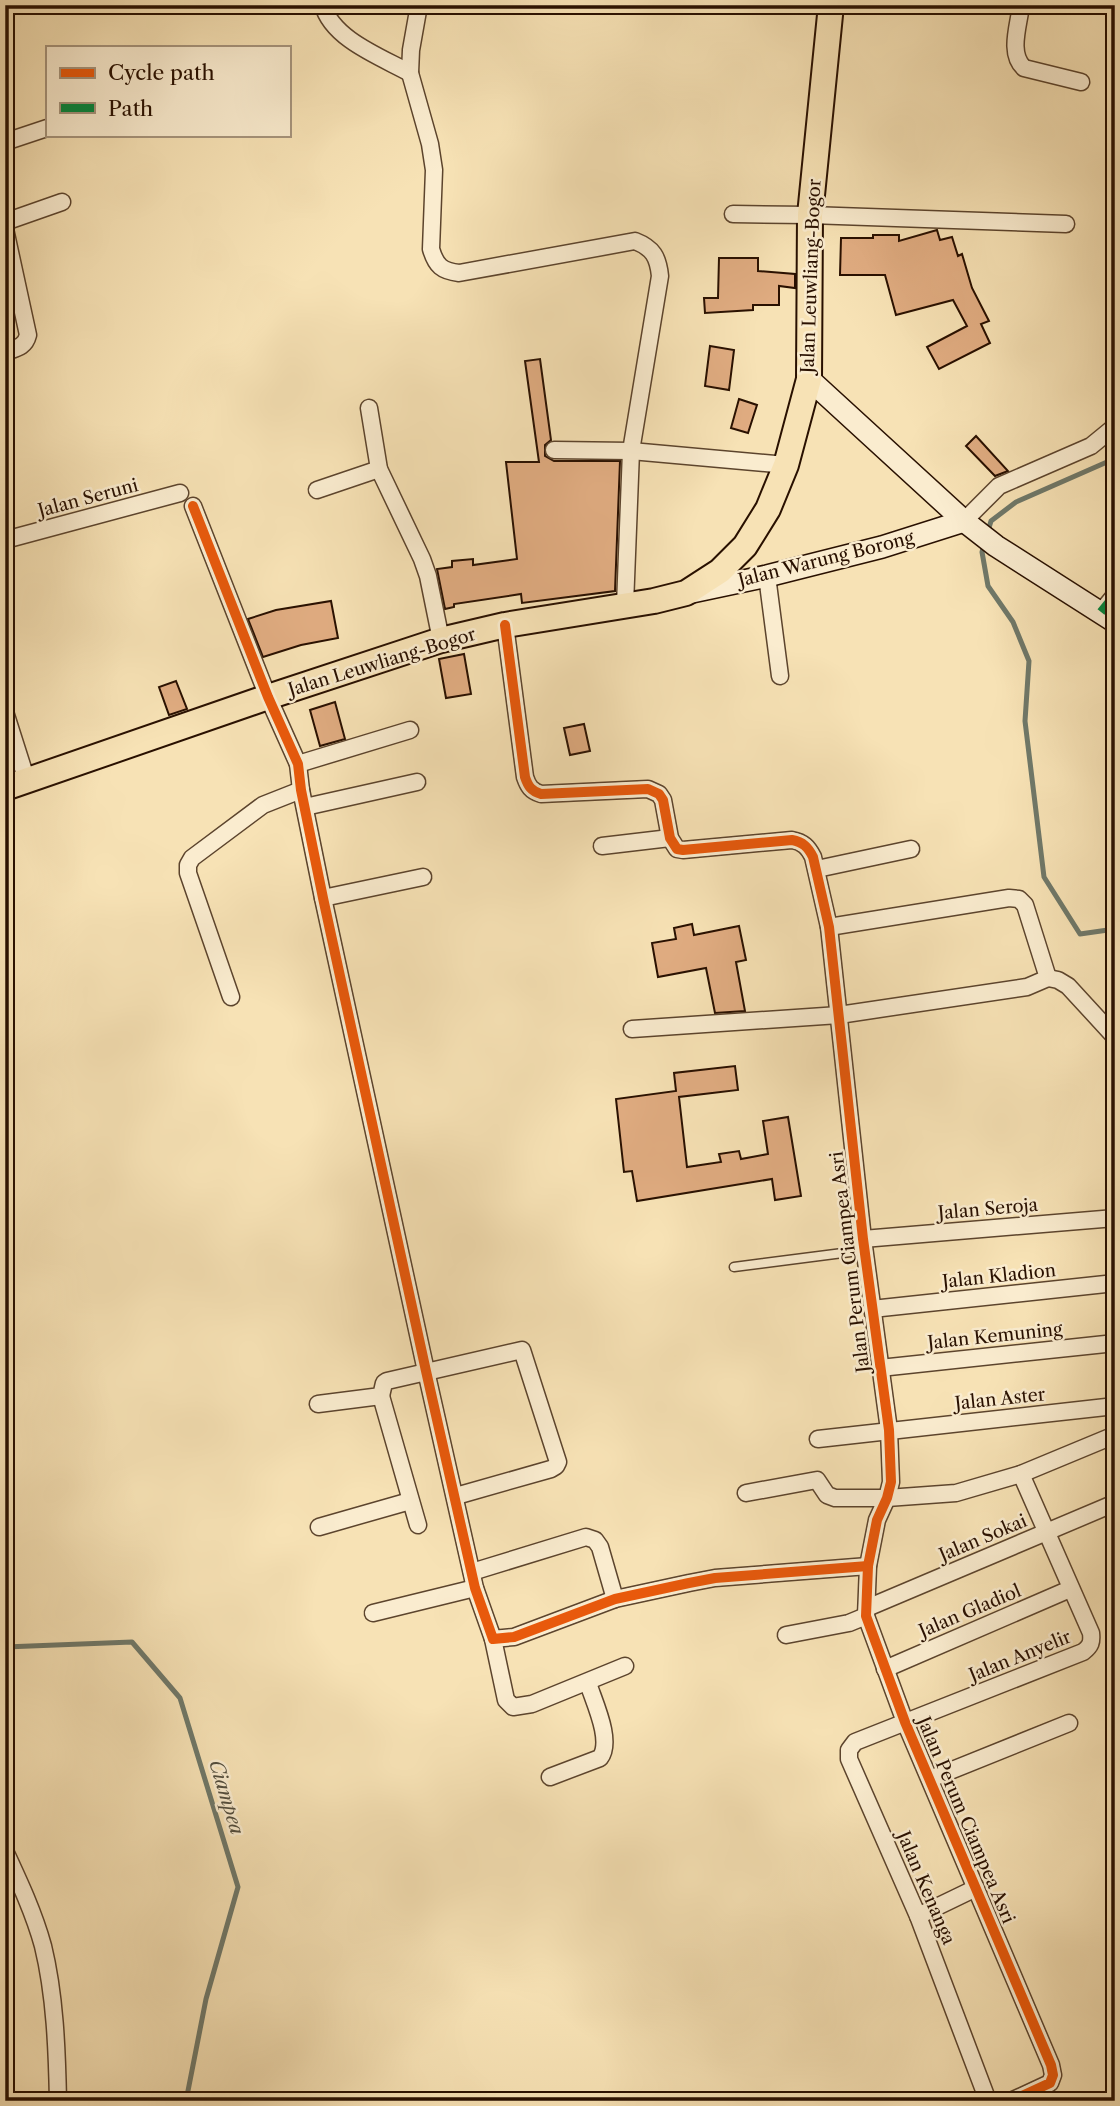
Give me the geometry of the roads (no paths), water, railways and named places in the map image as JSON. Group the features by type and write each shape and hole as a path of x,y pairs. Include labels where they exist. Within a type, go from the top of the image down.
{"highway":[{"name":"Jalan Leuwliang-Bogor","path":"16,784 441,640 505,625 654,601 686,593 720,571 745,546 768,509 786,465 809,379 810,215 831,5"}],"main road":[{"path":"809,379 964,521 996,546 1108,617"},
{"name":"Jalan Warung Borong","path":"686,593 768,576 882,547 964,521"}],"street":[{"path":"323,5 326,18 338,32 410,73"},
{"path":"419,5 410,73 434,170 432,249 439,267 446,271 459,272 635,241 646,245 654,252 659,262 660,276 631,451 625,606"},
{"path":"888,5 910,5"},
{"path":"1021,5 1015,54 1018,62 1024,68 1081,82"},
{"path":"5,142 46,128"},
{"path":"5,222 62,202"},
{"path":"733,214 1066,225"},
{"path":"5,229 29,335 27,342 20,347 5,352"},
{"path":"369,408 379,469 422,559 441,640"},
{"path":"964,521 999,486 1091,446 1115,424"},
{"path":"554,450 631,451 786,465"},
{"path":"317,490 379,469"},
{"name":"Jalan Seruni","path":"5,540 180,493"},
{"path":"192,506 268,697 298,764 323,898 426,1371 473,1580 492,1639 506,1699 513,1707 532,1704 589,1683 625,1666"},
{"path":"768,576 780,676"},
{"path":"1108,617 1115,595"},
{"path":"505,625 525,777 534,792 541,794 648,789 654,790 663,800 670,838 601,846"},
{"path":"5,712 16,784"},
{"path":"298,764 410,730"},
{"path":"305,807 417,782"},
{"path":"231,997 188,873 188,865 192,858 263,805 301,790"},
{"name":"Jalan Perum Ciampea Asri","path":"670,838 677,849 683,850 792,840 808,848 817,869 829,927 865,1244 880,1308 880,1368 889,1430 891,1482 877,1520 868,1566 866,1612 905,1723 1051,2065 1053,2075 1050,2083 1011,2101"},
{"path":"817,869 911,849"},
{"path":"323,898 423,877"},
{"path":"829,927 1009,898 1019,899 1025,905 1048,978"},
{"path":"632,1029 839,1015 1027,987 1048,978 1068,986 1114,1035"},
{"name":"Jalan Seroja","path":"865,1244 1115,1218"},
{"name":"Jalan Kladion","path":"880,1308 1115,1283"},
{"name":"Jalan Kemuning","path":"880,1368 1115,1343"},
{"path":"418,1525 381,1396 384,1383 522,1350 558,1462 551,1469 456,1496"},
{"path":"318,1404 381,1396"},
{"name":"Jalan Aster","path":"818,1438 1115,1406"},
{"path":"746,1493 817,1480 831,1497 887,1498 947,1494 1021,1475 1115,1434"},
{"name":"Jalan Anyelir","path":"905,1723 1089,1648 1091,1633 1021,1475"},
{"path":"319,1527 410,1502"},
{"name":"Jalan Sokai","path":"786,1635 849,1623 866,1612 1115,1503"},
{"path":"373,1613 473,1580 586,1537 595,1540 600,1547 615,1599"},
{"path":"492,1639 514,1637 615,1599 715,1578 868,1566"},
{"name":"Jalan Gladiol","path":"885,1669 1070,1589"},
{"path":"550,1777 600,1758 604,1752 604,1733 589,1683"},
{"name":"Jalan Kenanga","path":"905,1723 855,1742 849,1750 849,1759 918,1916 988,2101"},
{"path":"930,1779 1069,1723"},
{"path":"5,1851 22,1887 43,1945 51,1996 58,2101"},
{"path":"918,1916 976,1888"}],"lane":[{"path":"734,1267 865,1244"}],"waterway":[{"path":"988,531 991,521 1016,502 1115,460"},
{"path":"984,544 982,552 988,586 1013,622 1029,661 1025,721 1044,877 1080,934 1115,929"},
{"name":"Ciampea","path":"5,1647 132,1642 180,1698 238,1887 206,1999 186,2101"}]}
